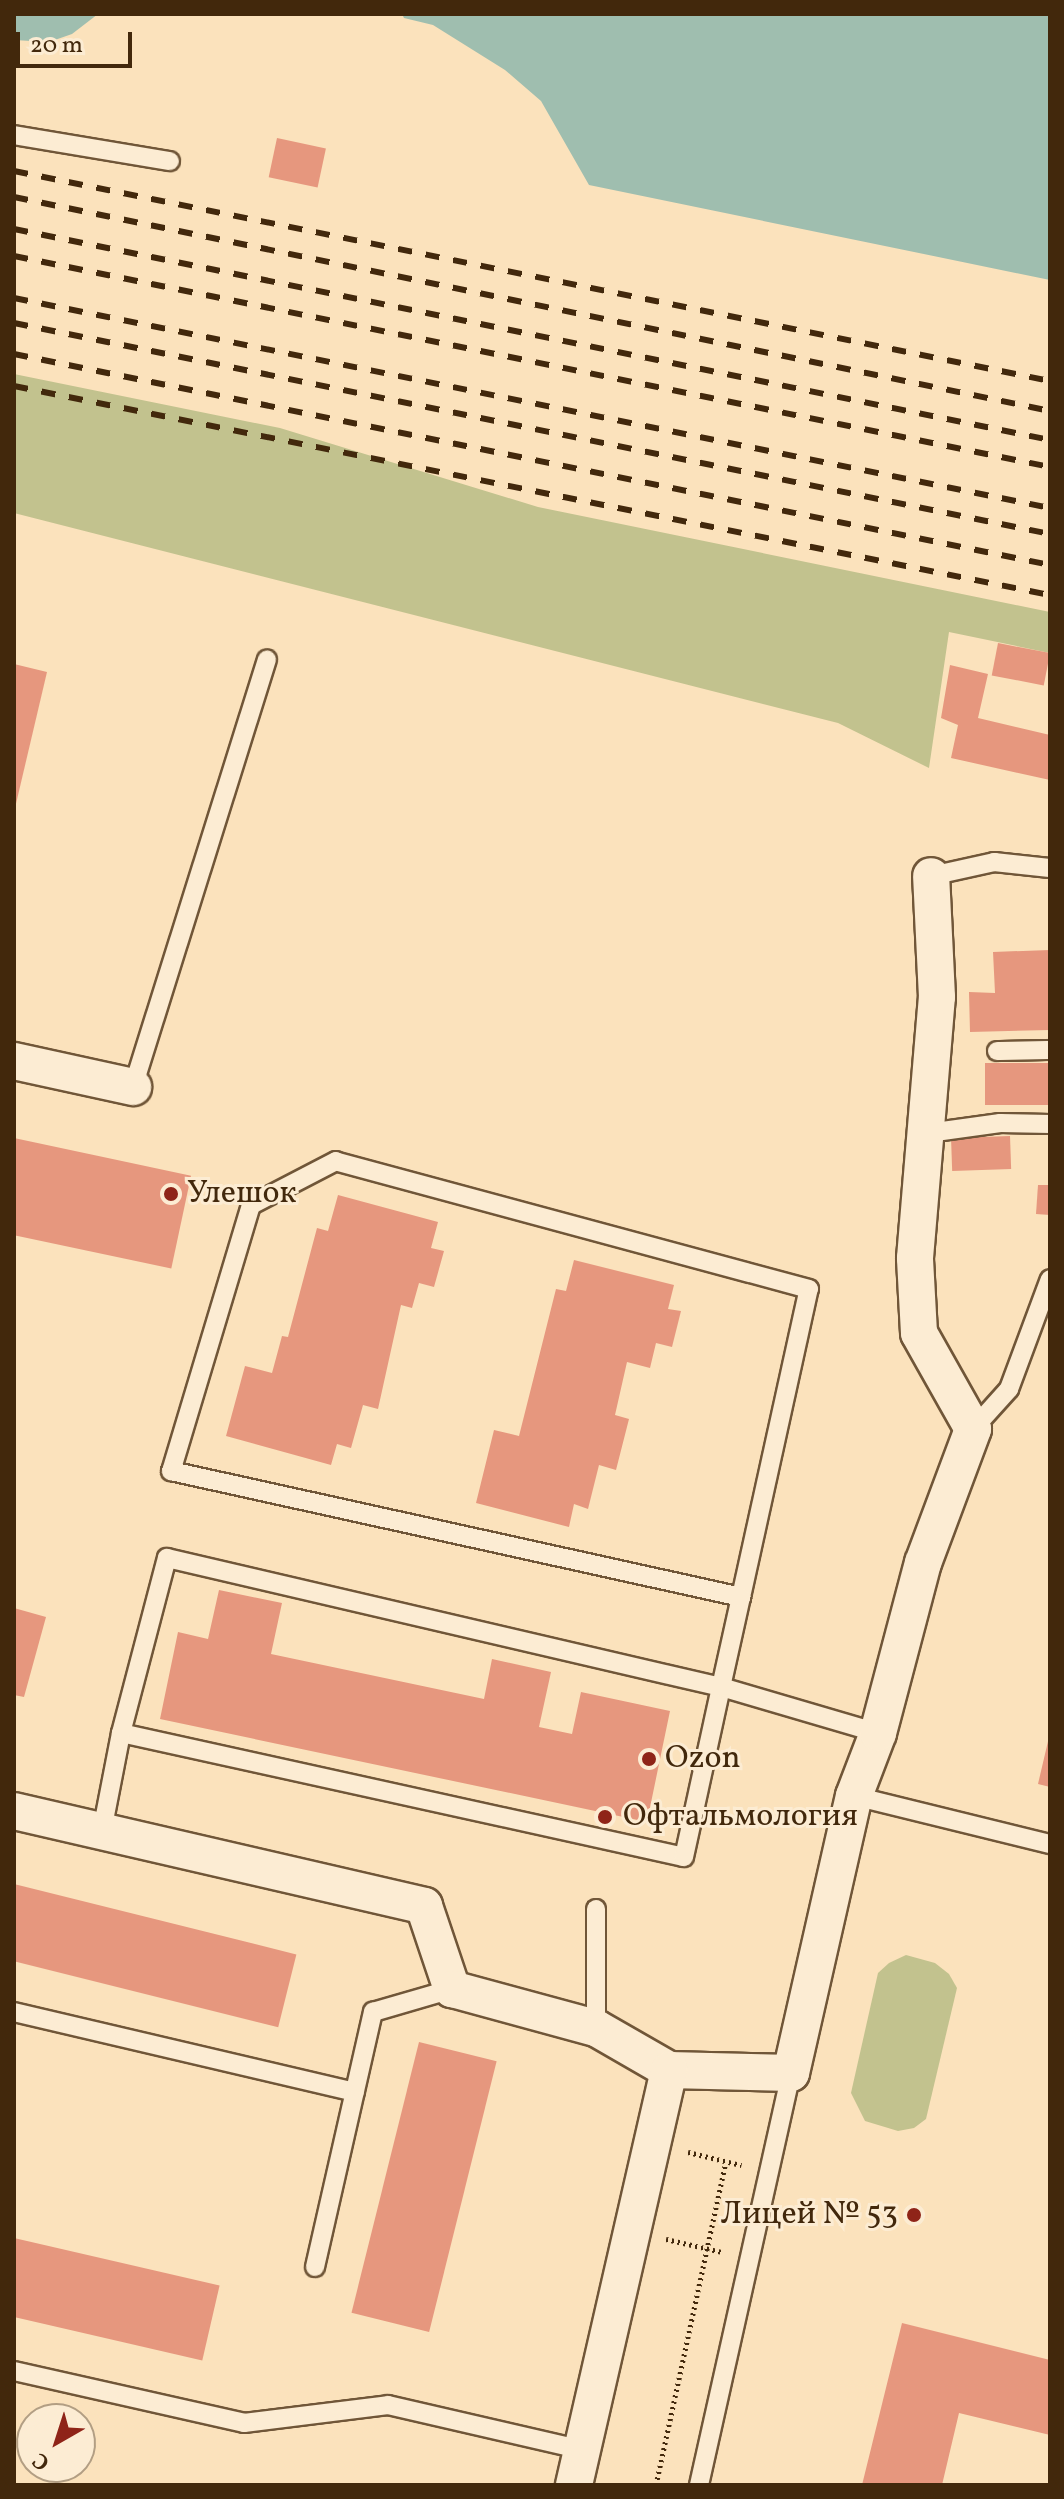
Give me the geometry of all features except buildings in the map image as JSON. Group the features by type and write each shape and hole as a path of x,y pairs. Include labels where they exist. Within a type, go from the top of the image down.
{"street":[{"path":"14,1811 424,1906 452,1989 596,2028 669,2070 791,2073 854,1796 878,1733 923,1563 973,1429 919,1333 915,1258 928,1133 937,997 931,876"},
{"path":"14,1061 133,1087"},
{"path":"574,2485 669,2070"}],"lane":[{"path":"14,135 170,161"},
{"path":"133,1087 267,660"},
{"path":"931,876 994,862 1050,868"},
{"path":"997,1051 1050,1050"},
{"path":"928,1133 1000,1123 1050,1124"},
{"path":"121,1733 684,1857 809,1289 336,1161 251,1205 171,1471 741,1597"},
{"path":"973,1429 1009,1389 1050,1279"},
{"path":"102,1831 121,1733 167,1558 721,1687 878,1733"},
{"path":"854,1796 1050,1844"},
{"path":"596,1909 596,2028"},
{"path":"315,2267 373,2012 452,1989"},
{"path":"14,2012 355,2092"},
{"path":"699,2485 791,2073"},
{"path":"14,2371 244,2423 388,2405 583,2450"}],"path":[{"path":"656,2485 726,2162"},
{"path":"666,2239 708,2248"}],"green space":[{"path":"14,374 280,428 538,507 1050,612 1050,653 949,632 929,768 838,723 14,513"},
{"path":"906,1955 935,1963 949,1974 957,1988 926,2119 914,2128 898,2131 865,2121 851,2093 878,1973 889,1963"}],"shaded area":[{"path":"14,14 98,14 72,34 49,42 14,40"},
{"path":"402,14 1050,14 1050,280 589,185 541,101 505,70 433,25 404,18"}],"railway":[{"path":"14,171 1050,381"},
{"path":"14,197 1050,411"},
{"path":"14,229 1050,440"},
{"path":"14,256 1050,467"},
{"path":"14,298 1050,508"},
{"path":"14,323 1050,534"},
{"path":"14,354 1050,565"},
{"path":"14,386 1050,595"}],"place":[{"name":"Улешок","path":"171,1194"},
{"name":"Ozon","path":"649,1759"},
{"name":"Офтальмология","path":"605,1817"},
{"name":"Лицей № 53","path":"914,2215"}]}
